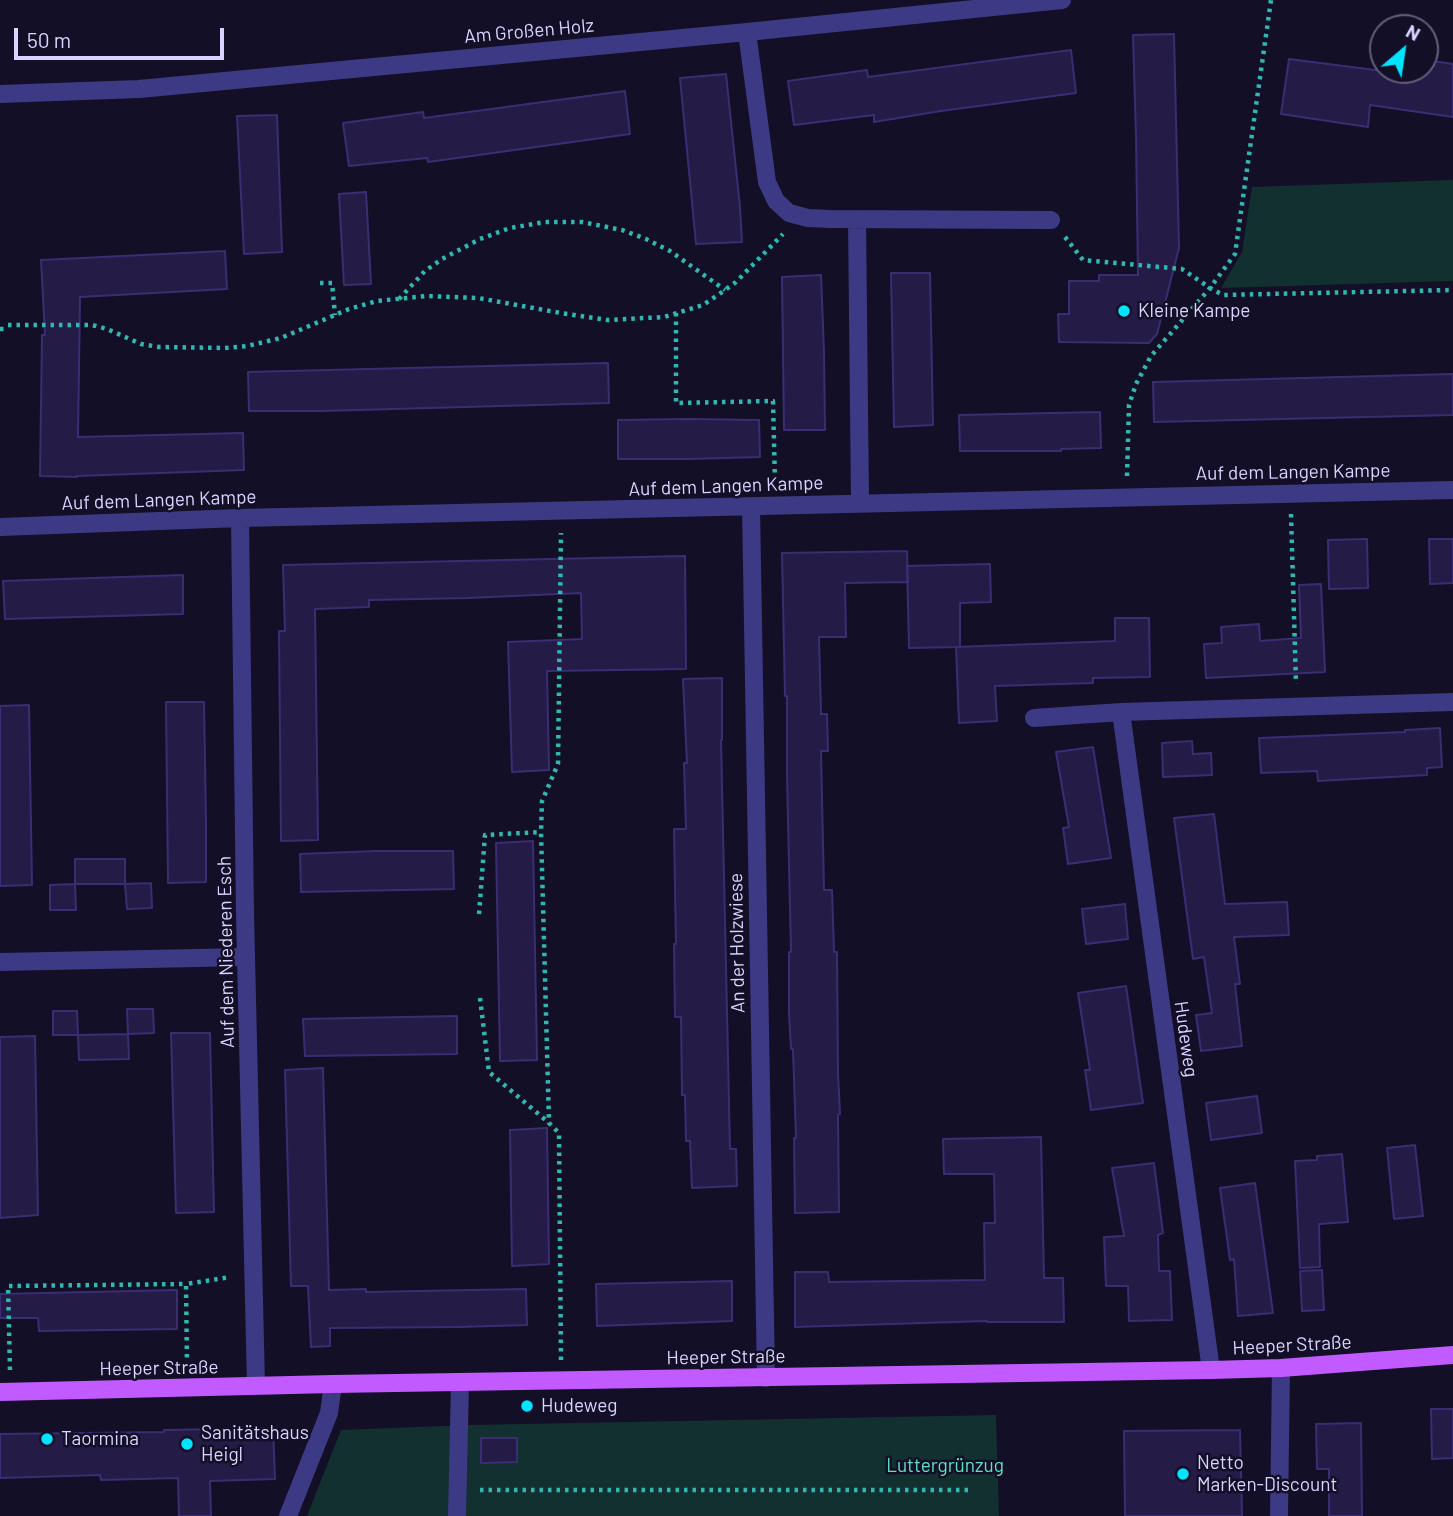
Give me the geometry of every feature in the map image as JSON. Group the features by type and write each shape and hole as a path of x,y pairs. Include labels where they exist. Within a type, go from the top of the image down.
{"main road":[{"name":"Heeper Straße","path":"5,1392 1210,1370 1281,1368 1453,1355"}],"street":[{"name":"Am Großen Holz","path":"0,94 139,89 1062,0"},
{"path":"747,32 767,183 776,201 789,213 818,218 1051,220"},
{"path":"857,219 860,503"},
{"name":"Auf dem Langen Kampe","path":"0,527 240,518 1453,490"},
{"name":"An der Holzwiese","path":"751,507 766,1378"},
{"name":"Auf dem Niederen Esch","path":"240,518 256,1386"},
{"path":"1034,718 1121,712 1453,702"},
{"name":"Hudeweg","path":"1121,712 1210,1370"},
{"path":"0,962 246,957"},
{"path":"1279,1516 1281,1368"},
{"path":"457,1516 460,1382"},
{"path":"288,1516 330,1413 333,1384"}],"path":[{"path":"1126,498 1129,405 1136,384 1151,356 1210,288 1235,254 1271,0"},
{"path":"0,329 92,325 141,344 159,347 225,348 281,338 377,301 426,296 478,298 608,320 664,317 703,305 736,282 801,216"},
{"path":"1051,220 1083,260 1182,269 1223,295 1453,290"},
{"path":"398,299 425,271 480,239 510,228 545,222 582,222 622,230 646,239 670,251 725,290"},
{"path":"320,283 332,283 335,315"},
{"path":"676,313 676,403 773,401 776,506"},
{"path":"1290,493 1296,708"},
{"path":"549,1123 541,832 542,802 558,764 561,511"},
{"path":"479,914 485,835 541,832"},
{"path":"480,998 489,1072 559,1133 561,1380"},
{"path":"0,1287 186,1284 254,1273"},
{"path":"186,1284 187,1388"},
{"path":"5,1392 8,1286"},
{"path":"458,1490 971,1490"}],"green space":[{"path":"1453,180 1453,281 1221,288 1242,252 1252,187"},
{"name":"Luttergrünzug","path":"996,1415 999,1516 307,1516 341,1430"}],"building":[{"path":"1174,34 1179,248 1157,334 1149,343 1059,342 1058,314 1069,314 1069,281 1099,281 1099,275 1138,275 1133,35"},
{"path":"1071,50 1076,93 874,122 874,115 794,125 788,81 867,70 868,77"},
{"path":"1289,59 1369,69 1369,84 1439,84 1439,62 1453,64 1453,117 1370,105 1368,127 1281,114"},
{"path":"726,74 742,242 696,244 680,78"},
{"path":"625,91 630,134 428,162 427,158 349,166 343,123 423,112 424,118"},
{"path":"277,115 282,252 244,254 237,116"},
{"path":"366,192 371,284 344,285 339,194"},
{"path":"225,251 227,289 80,297 78,437 243,433 244,470 40,476 42,335 45,335 41,260"},
{"path":"891,273 930,273 933,425 894,427"},
{"path":"821,275 825,430 784,430 782,277"},
{"path":"608,363 609,403 249,411 248,372"},
{"path":"1453,374 1453,415 1154,422 1153,382"},
{"path":"1100,412 1101,448 1061,451 960,451 959,415"},
{"path":"618,420 759,420 760,457 618,459"},
{"path":"1367,539 1368,588 1329,589 1328,540"},
{"path":"1429,539 1453,539 1453,583 1430,584"},
{"path":"907,551 908,582 845,583 846,637 819,637 821,714 827,714 828,751 821,751 824,890 832,890 834,952 837,952 839,1212 795,1213 796,1138 789,1014 791,952 782,553"},
{"path":"685,556 686,669 547,671 549,770 512,772 508,642 582,639 581,593 369,600 369,607 315,609 318,840 281,841 279,631 285,631 283,565"},
{"path":"990,564 991,602 960,603 960,647 909,648 907,566"},
{"path":"183,575 183,614 5,619 3,581"},
{"path":"1321,584 1325,672 1206,678 1204,644 1222,643 1221,627 1259,624 1260,641 1301,638 1299,585"},
{"path":"1115,618 1149,618 1150,677 1093,678 1093,683 995,686 997,721 959,723 956,647 1115,641"},
{"path":"722,678 730,1149 736,1149 737,1186 692,1188 690,1141 686,1141 685,1095 682,1095 681,1017 675,1017 674,829 686,829 684,763 687,763 683,679"},
{"path":"166,702 204,702 206,882 168,883"},
{"path":"29,705 32,885 0,886 0,706"},
{"path":"1440,728 1442,767 1427,768 1427,775 1318,781 1317,771 1261,773 1259,738"},
{"path":"1192,741 1193,754 1211,753 1212,775 1163,777 1162,743"},
{"path":"1093,747 1111,858 1068,864 1063,828 1069,827 1056,752"},
{"path":"1214,814 1225,904 1287,902 1289,935 1234,937 1240,984 1235,984 1242,1046 1201,1051 1196,1015 1212,1013 1204,957 1193,959 1174,818"},
{"path":"533,841 537,1060 500,1061 496,843"},
{"path":"453,851 454,889 301,892 300,854"},
{"path":"75,859 125,859 125,884 75,884"},
{"path":"151,883 152,908 127,909 125,884"},
{"path":"75,884 76,910 50,910 50,885"},
{"path":"1125,904 1128,939 1086,944 1082,909"},
{"path":"1126,986 1143,1103 1091,1110 1085,1070 1090,1070 1078,993"},
{"path":"127,1009 153,1009 154,1033 128,1034"},
{"path":"53,1011 77,1011 78,1035 53,1035"},
{"path":"457,1016 457,1054 305,1056 303,1019"},
{"path":"171,1033 210,1033 214,1212 176,1213"},
{"path":"128,1034 129,1059 79,1060 78,1035"},
{"path":"35,1036 38,1215 0,1218 0,1037"},
{"path":"323,1068 329,1290 366,1289 366,1292 526,1289 527,1325 330,1328 330,1346 311,1347 308,1286 291,1286 285,1070"},
{"path":"1257,1096 1262,1133 1211,1140 1206,1103"},
{"path":"547,1128 549,1264 512,1266 510,1130"},
{"path":"1041,1137 1044,1278 1063,1278 1064,1322 987,1321 795,1327 795,1272 828,1272 829,1282 985,1280 984,1223 995,1223 994,1174 944,1174 943,1139"},
{"path":"1415,1145 1423,1216 1394,1219 1387,1148"},
{"path":"1342,1154 1348,1222 1319,1224 1320,1267 1300,1268 1295,1161 1317,1160 1317,1156"},
{"path":"1154,1163 1163,1233 1158,1235 1159,1271 1170,1271 1172,1320 1129,1321 1128,1286 1106,1286 1104,1237 1124,1236 1112,1168"},
{"path":"1255,1183 1273,1313 1238,1316 1234,1259 1230,1260 1220,1188"},
{"path":"1322,1270 1324,1310 1302,1311 1300,1271"},
{"path":"732,1281 732,1321 597,1326 596,1284"},
{"path":"177,1290 177,1329 39,1331 38,1318 0,1318 0,1294"},
{"path":"1431,1409 1453,1409 1453,1458 1432,1459"},
{"path":"1361,1423 1362,1516 1329,1516 1329,1469 1317,1469 1316,1424"},
{"path":"273,1428 275,1479 210,1481 211,1516 179,1516 178,1478 101,1480 100,1475 0,1478 0,1434"},
{"name":"Netto Marken-Discount","path":"1240,1430 1242,1516 1125,1516 1124,1431"},
{"path":"481,1438 517,1438 517,1462 481,1463"}],"place":[{"name":"Kleine Kampe","path":"1124,311"},
{"name":"Hudeweg","path":"527,1406"},
{"name":"Taormina","path":"47,1439"},
{"name":"Sanitätshaus Heigl","path":"187,1444"},
{"name":"Netto Marken-Discount","path":"1183,1474"}]}
